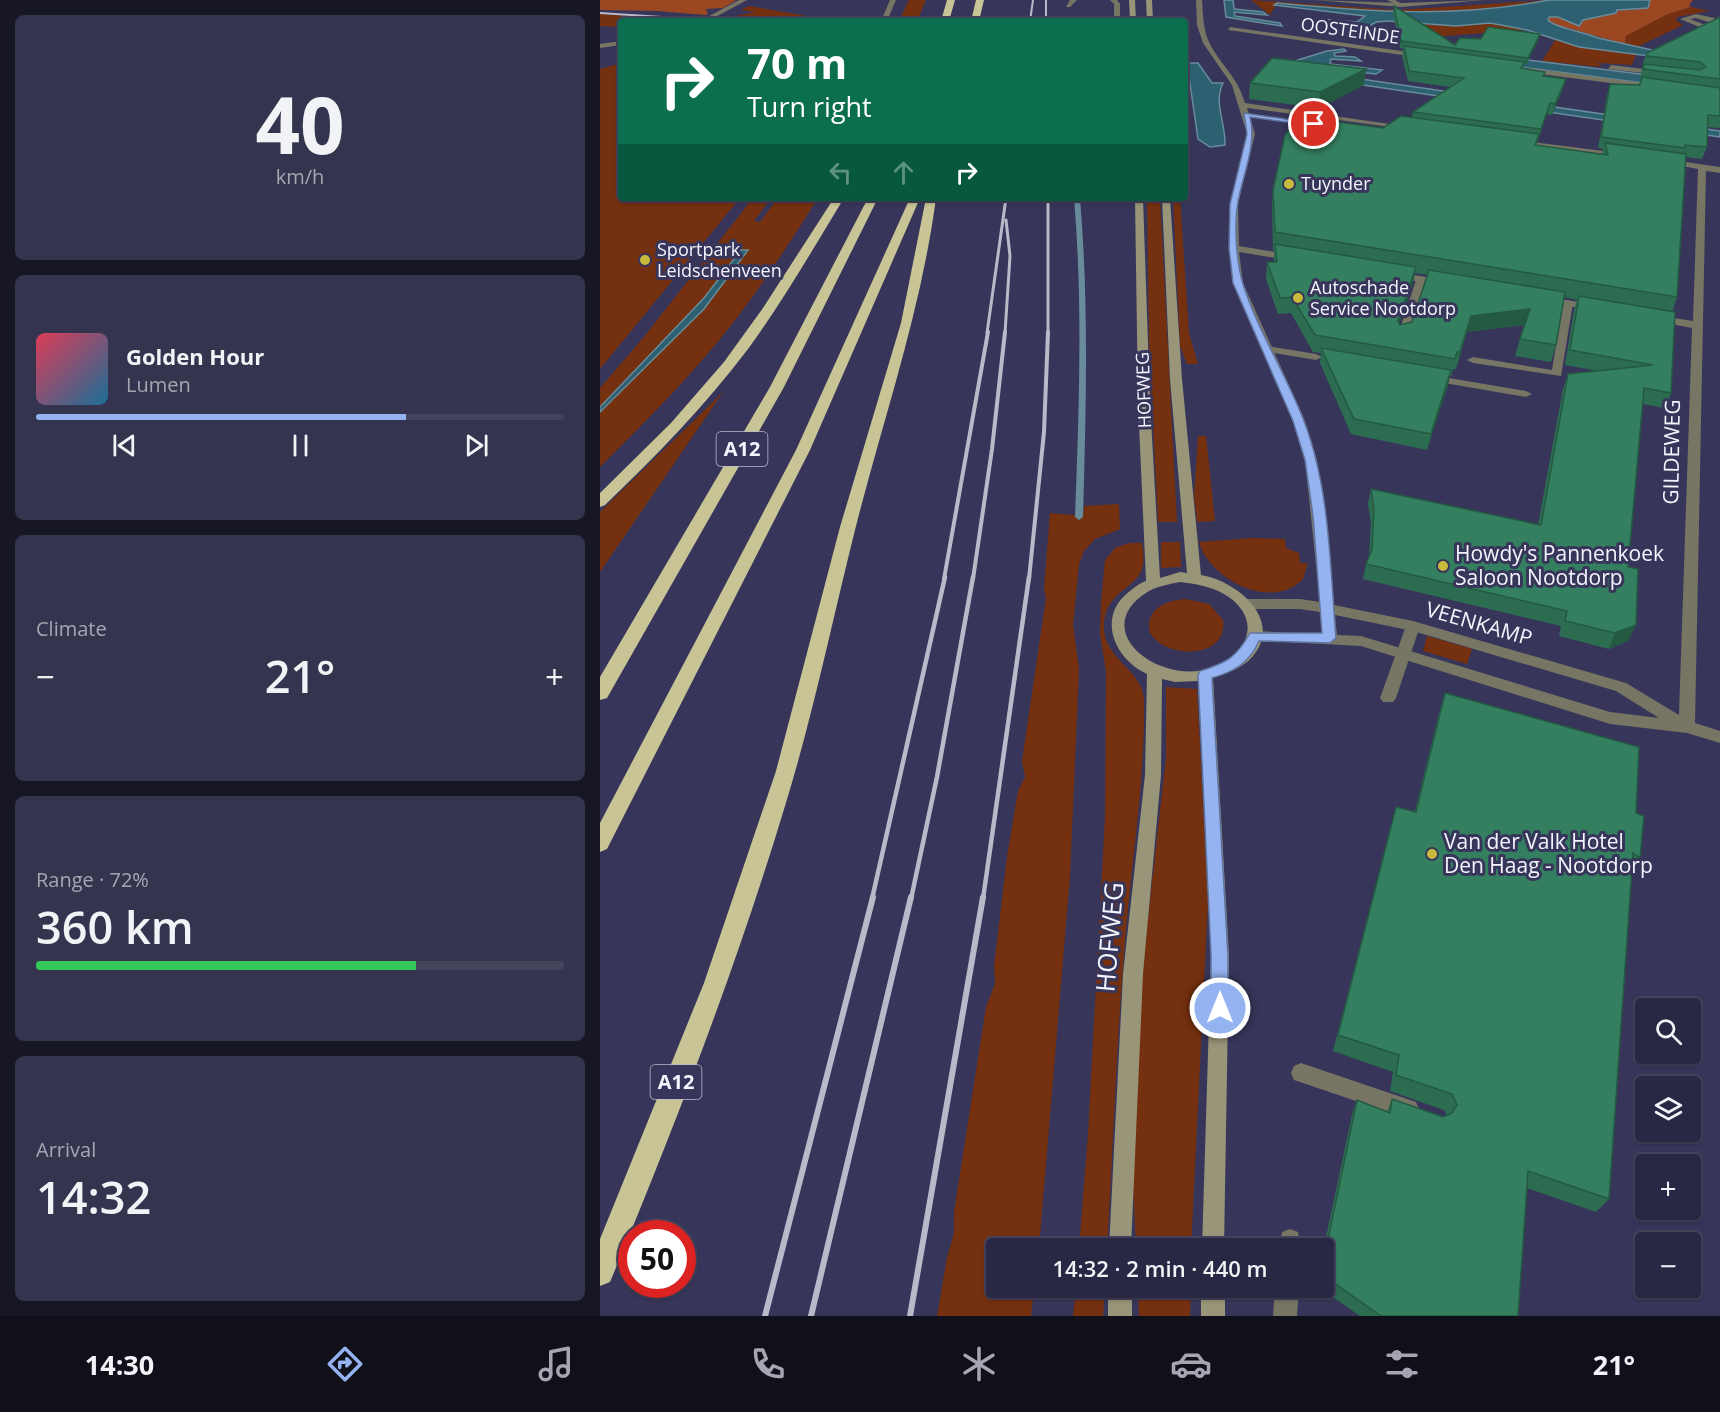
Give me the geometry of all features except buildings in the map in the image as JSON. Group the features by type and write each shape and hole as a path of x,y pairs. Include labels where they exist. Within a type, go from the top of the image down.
{"highway":[{"path":"946,18 951,0"},
{"path":"976,18 980,0"},
{"path":"600,502 665,436 744,346 780,294 837,201"},
{"name":"A12","path":"600,693 760,417 837,272 872,201"},
{"name":"A12","path":"600,843 803,450 914,201"},
{"name":"A12","path":"600,1272 640,1177 737,925 776,806 814,670 848,529 875,441 925,250 931,201"}],"main road":[{"path":"1132,0 1133,18"},
{"path":"1149,0 1150,18"},
{"name":"HOFWEG","path":"1139,201 1145,423 1153,582"},
{"name":"HOFWEG","path":"1166,201 1176,379 1194,577"},
{"path":"1194,577 1225,586 1247,604 1255,620 1255,636 1249,650 1238,661 1222,670 1204,675 1179,676 1155,671 1139,663 1126,652 1118,639 1116,625 1119,612 1126,600 1153,582 1194,577"},
{"name":"HOFWEG","path":"1120,1238 1133,974 1153,775 1155,671"},
{"path":"1204,675 1220,956 1213,1238"},
{"path":"1120,1298 1120,1316"},
{"path":"1213,1298 1213,1316"}],"street":[{"path":"709,18 744,0"},
{"path":"885,18 893,0"},
{"path":"1068,6 1074,0"},
{"path":"1113,0 1117,4 1117,18"},
{"path":"1199,0 1200,25 1206,42 1236,85 1251,134 1234,204 1233,248 1238,283 1299,421 1311,460 1330,638"},
{"path":"1317,0 1401,5 1482,0"},
{"path":"1390,0 1401,5"},
{"path":"1707,17 1717,12"},
{"name":"OOSTEINDE","path":"1230,30 1431,57"},
{"path":"600,46 618,43"},
{"path":"1514,68 1664,88"},
{"path":"1609,80 1610,68 1675,75"},
{"path":"1244,110 1419,129"},
{"path":"1244,110 1410,137"},
{"path":"1511,141 1633,158"},
{"path":"1515,152 1562,158"},
{"path":"1656,161 1698,174 1720,170"},
{"name":"GILDEWEG","path":"1687,727 1698,174"},
{"path":"1233,248 1304,260"},
{"path":"1386,273 1455,285"},
{"path":"1402,338 1421,279"},
{"path":"1534,298 1603,309"},
{"path":"1473,360 1557,374 1568,303"},
{"path":"1638,315 1696,325"},
{"path":"1267,349 1322,358"},
{"path":"1424,376 1526,394"},
{"name":"VEENKAMP","path":"1247,604 1326,608 1413,626 1621,687 1687,727"},
{"path":"1388,698 1413,626"},
{"name":"VEENKAMP","path":"1255,636 1361,641 1405,652 1611,718 1687,727 1720,737"},
{"path":"1301,1073 1426,1115"},
{"path":"1285,1316 1286,1298"}],"shaded area":[{"path":"600,0 735,1 723,8 706,9 708,14 705,15 600,10"},
{"path":"909,0 926,0 918,18 900,18"},
{"path":"1251,0 1398,10 1549,0 1481,9 1413,12 1277,3 1270,15"},
{"path":"1650,0 1693,0 1689,5 1691,7 1668,14 1626,36 1625,44 1553,24 1547,20 1549,17 1558,17 1579,26 1585,20 1601,13 1647,8"},
{"path":"749,6 818,18 726,18 755,12 741,10"},
{"path":"1691,7 1709,11 1677,17 1676,20 1683,25 1637,47 1625,44 1626,36 1668,14"},
{"path":"600,14 664,18 618,18 618,27 600,26"},
{"path":"1414,22 1456,26 1490,23 1527,30 1430,37"},
{"path":"1556,39 1579,47 1636,54 1632,65 1598,63 1602,67 1542,61"},
{"name":"Sportpark Leidschenveen","path":"618,64 618,201 738,201 600,369 600,69"},
{"path":"751,201 769,201 754,221 760,222 776,201 816,201 768,274 720,339 670,395 600,467 600,412 704,309 747,250 740,250 704,298 600,407 600,388 643,338"},
{"path":"1147,201 1160,201 1177,522 1158,522 1149,344"},
{"path":"1173,201 1180,201 1189,333 1198,364 1187,364 1180,346"},
{"path":"723,392 600,572 600,512"},
{"path":"1198,436 1206,436 1215,521 1197,522 1194,496"},
{"path":"1119,504 1120,529 1095,539 1084,551 1079,564 1073,625 1079,669 1070,876 1040,1238 986,1238 986,1298 1033,1298 1031,1316 937,1316 947,1258 954,1233 954,1212 986,1007 995,984 994,966 1007,857 1018,791 1025,777 1022,761 1046,598 1044,588 1050,513 1083,516 1084,506"},
{"path":"1253,538 1285,539 1286,548 1299,553 1300,563 1308,563 1303,579 1290,588 1275,592 1259,592 1243,587 1228,579 1215,568 1205,556 1199,542"},
{"path":"1161,542 1180,542 1181,567 1161,568"},
{"path":"1129,543 1142,543 1143,566 1140,574 1114,598 1105,616 1104,628 1110,649 1138,681 1142,690 1144,733 1121,991 1108,1238 1080,1238 1088,1134 1105,817 1106,672 1100,634 1101,602 1105,560 1115,548"},
{"path":"1186,599 1209,604 1223,620 1222,633 1216,642 1207,648 1182,651 1169,648 1158,642 1150,633 1150,618 1153,612 1164,604"},
{"path":"1427,636 1472,649 1467,664 1423,651"},
{"path":"1166,687 1197,689 1208,902 1191,1238 1136,1238 1133,1183 1140,989 1166,758"},
{"path":"1075,1298 1104,1298 1103,1316 1073,1316"},
{"path":"1138,1298 1191,1298 1190,1316 1139,1316"}],"water":[{"path":"1224,0 1233,0 1234,9 1263,12 1267,15 1234,12 1235,16 1280,23 1282,26 1226,17"},
{"path":"1549,0 1650,0 1648,8 1617,10 1616,13 1583,20 1579,26 1558,17 1549,17 1548,20 1598,38 1720,65 1579,47 1527,30 1490,23 1456,26 1388,21 1376,22 1360,32 1347,31 1353,25 1320,19 1357,22 1365,16 1274,5 1277,3 1413,12 1514,6"},
{"path":"1344,49 1346,51 1334,53 1335,56 1355,57 1361,61 1331,59 1330,64 1382,70 1376,74 1357,72 1340,76 1720,131 1720,137 1287,74 1272,68 1327,51"},
{"path":"1512,58 1720,84 1720,93 1521,67"},
{"path":"1188,63 1198,63 1212,83 1223,83 1219,98 1225,145 1210,147 1198,139"},
{"path":"741,250 748,250 704,309 600,412 600,407 704,298"}],"waterway":[{"path":"1077,201 1083,317 1079,517"}],"railway":[{"path":"1030,18 1033,0"},
{"path":"1046,0 1046,18"},
{"path":"600,13 677,18"},
{"path":"987,333 1006,201"},
{"path":"1048,201 1048,332"},
{"path":"1005,333 1010,256 1006,220"},
{"path":"944,579 988,332"},
{"path":"973,579 992,449 1005,332"},
{"path":"1029,579 1044,432 1048,332"},
{"path":"872,899 945,577"},
{"path":"911,899 937,777 973,577"},
{"path":"983,899 1029,577"},
{"path":"765,1316 873,897"},
{"path":"811,1316 911,897"},
{"path":"910,1316 983,897"}],"place":[{"name":"Tuynder","path":"1289,184"},
{"name":"Sportpark Leidschenveen","path":"645,260"},
{"name":"Autoschade Service Nootdorp","path":"1298,298"},
{"name":"Howdy's Pannenkoek Saloon Nootdorp","path":"1443,566"},
{"name":"Van der Valk Hotel Den Haag - Nootdorp","path":"1432,854"}],"route":[{"path":"1220,1008 1220,956 1204,675 1222,670 1238,661 1249,650 1255,636 1330,638 1319,516 1311,460 1299,421 1249,313 1238,283 1233,248 1234,204 1251,134 1246,114 1314,124"}]}
